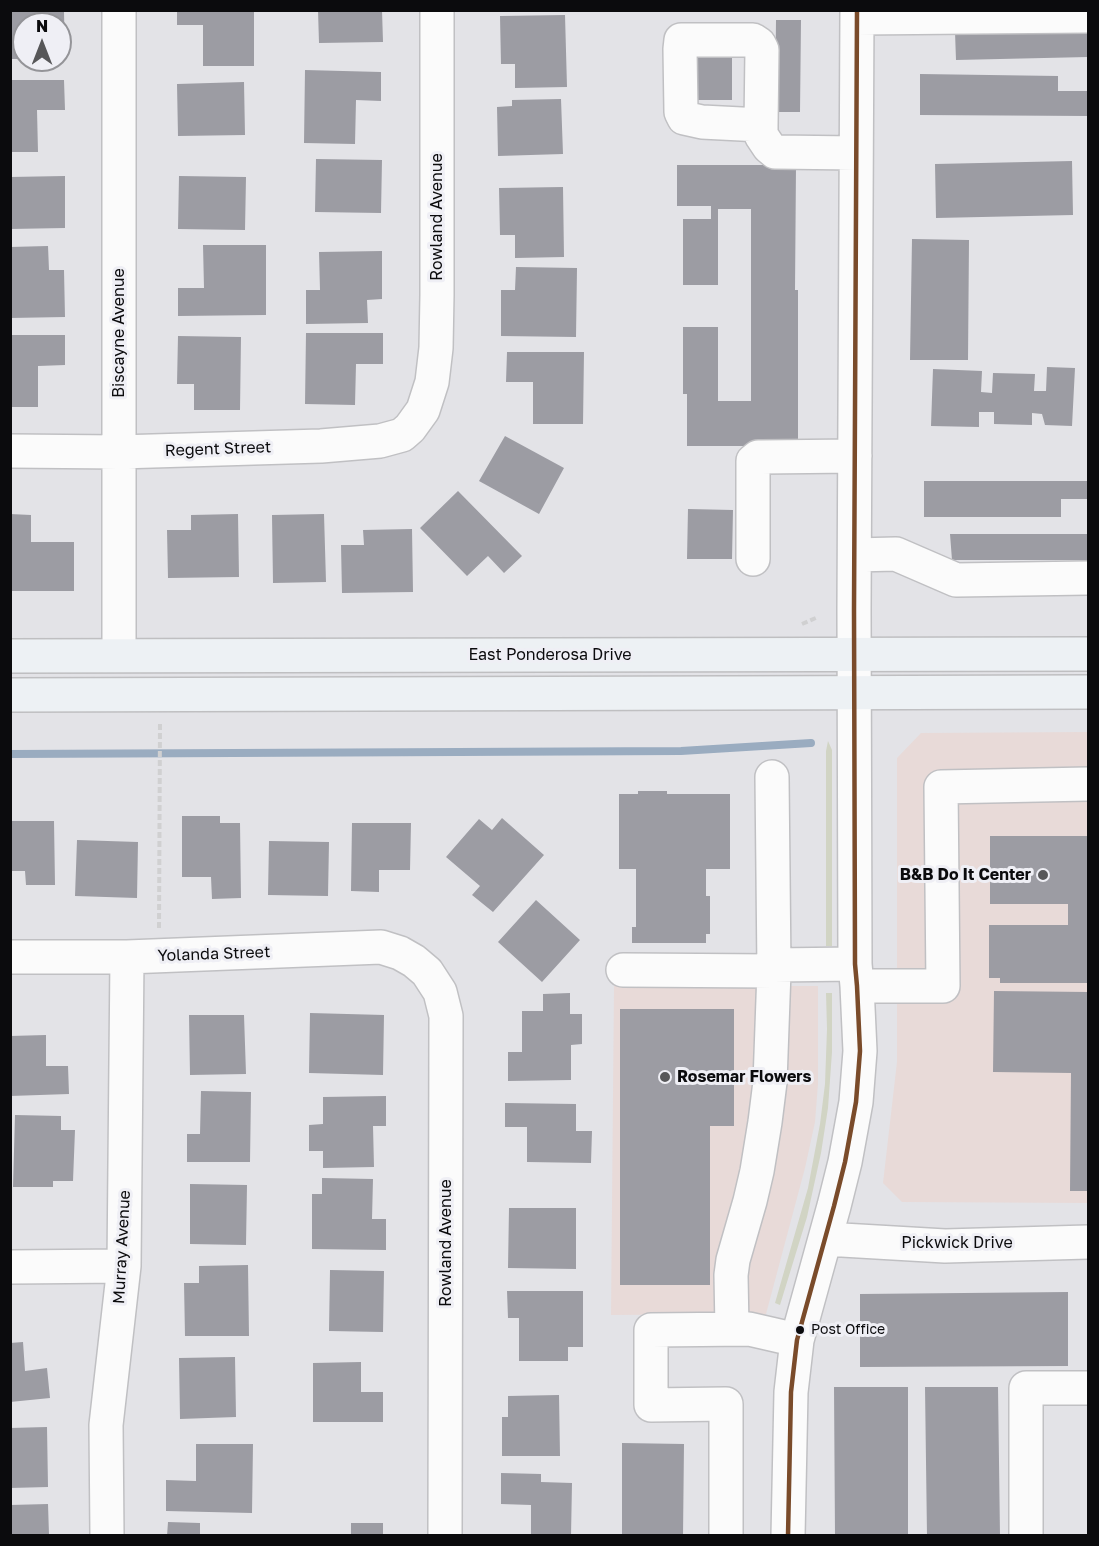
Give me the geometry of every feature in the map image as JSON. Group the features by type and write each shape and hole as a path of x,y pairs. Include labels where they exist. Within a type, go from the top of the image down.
{"main road":[{"name":"East Ponderosa Drive","path":"10,656 1089,654"},
{"path":"10,695 1089,692"}],"street":[{"name":"Biscayne Avenue","path":"118,10 119,655"},
{"name":"Rowland Avenue","path":"417,420 423,410 432,382 436,348 437,10"},
{"path":"788,1536 791,1392 797,1340 844,1162 856,1102 860,1051 856,975 855,692 857,14 1089,16"},
{"path":"762,125 761,135 768,147 775,152 856,153"},
{"name":"Regent Street","path":"10,451 119,452 321,446 380,441 402,435 417,420"},
{"path":"753,559 753,461 758,457 855,456"},
{"path":"855,555 896,554 956,580 1089,578"},
{"path":"732,1329 733,1260 757,1171 771,1062 774,968 772,777"},
{"path":"623,970 774,968 943,986 941,787 1089,784"},
{"name":"Yolanda Street","path":"10,957 127,957 381,947 400,953 414,961"},
{"name":"Murray Avenue","path":"107,1536 106,1425 124,1266 127,957"},
{"name":"Rowland Avenue","path":"414,961 427,972 440,992 446,1016 445,1536"},
{"name":"Pickwick Drive","path":"825,1239 945,1246 1089,1242"},
{"path":"10,1267 124,1266"},
{"path":"726,1536 726,1404 651,1405 651,1330 748,1329 797,1340"},
{"path":"1026,1536 1026,1388 1089,1388"}],"path":[{"path":"159,932 160,720"}],"shaded area":[{"path":"1088,732 1088,1203 902,1202 883,1183 897,1062 897,758 921,733"},
{"path":"614,986 818,986 818,1084 815,1122 766,1314 611,1315"}],"green space":[{"path":"828,741 832,750 832,946 826,946 826,751"},
{"path":"826,993 832,993 832,1052 828,1108 807,1217 780,1305 775,1303 808,1188 820,1124 825,1084"}],"building":[{"path":"10,10 48,10 48,12 12,12 12,59 10,59"},
{"path":"177,10 254,10 254,66 203,66 203,25 177,25"},
{"path":"318,10 382,10 383,42 319,43"},
{"path":"565,15 567,87 515,88 515,64 501,64 500,16"},
{"path":"776,20 801,20 800,112 775,112"},
{"path":"1088,30 1088,57 956,60 955,32"},
{"path":"687,51 732,52 732,100 686,100"},
{"path":"305,70 381,72 381,101 356,100 355,144 304,143"},
{"path":"920,74 1058,76 1058,91 1088,91 1088,116 920,115"},
{"path":"10,80 64,80 65,110 37,110 38,152 10,152"},
{"path":"244,82 245,135 178,136 177,84"},
{"path":"561,99 563,154 498,156 497,107 512,106 512,100"},
{"path":"316,159 382,160 381,213 315,212"},
{"path":"1072,161 1073,215 936,218 935,164"},
{"path":"677,165 796,165 795,290 798,290 798,446 687,446 687,394 683,394 683,327 718,327 718,401 751,401 751,209 718,209 718,285 683,285 683,219 711,219 711,206 677,206"},
{"path":"65,176 65,228 10,229 10,177"},
{"path":"179,176 246,177 245,230 178,229"},
{"path":"563,187 564,257 515,258 515,235 500,235 499,188"},
{"path":"912,239 969,240 968,360 910,360"},
{"path":"203,245 266,245 266,315 178,316 178,288 204,288"},
{"path":"48,246 49,270 64,270 65,317 10,318 10,247"},
{"path":"382,251 382,299 367,300 368,323 306,324 306,290 320,290 319,252"},
{"path":"516,267 577,268 576,337 501,336 501,290 515,290"},
{"path":"306,333 383,333 383,364 356,364 355,405 305,404"},
{"path":"10,335 65,335 65,365 38,366 38,407 10,407"},
{"path":"178,336 241,337 240,410 194,410 194,384 177,384"},
{"path":"507,352 584,352 583,424 533,424 533,382 506,382"},
{"path":"1047,367 1075,368 1072,426 1045,425 1042,414 1032,413 1032,425 994,424 994,412 979,412 979,427 931,426 933,369 982,371 981,392 992,393 993,373 1035,374 1034,391 1046,391"},
{"path":"505,436 564,468 539,514 479,481"},
{"path":"924,481 1088,481 1088,499 1061,499 1061,517 924,517"},
{"path":"458,491 522,556 504,573 488,556 467,576 420,528"},
{"path":"688,509 733,510 732,559 687,559"},
{"path":"10,514 31,515 31,542 74,542 74,591 10,591"},
{"path":"238,514 239,577 168,578 167,530 191,530 191,515"},
{"path":"324,514 326,582 273,583 272,515"},
{"path":"412,529 413,592 342,593 341,545 364,545 363,530"},
{"path":"950,534 1088,534 1088,560 952,560"},
{"path":"638,791 667,791 667,794 730,794 730,869 706,869 706,896 710,896 710,934 706,934 706,943 632,943 632,927 636,927 636,869 619,869 619,794 638,794"},
{"path":"182,816 220,816 220,823 240,823 241,898 212,899 211,877 182,877"},
{"path":"502,818 544,855 493,912 472,895 480,886 446,857 479,819 492,830"},
{"path":"10,821 54,821 55,885 26,885 25,871 10,871"},
{"path":"352,823 411,823 410,870 379,870 379,892 351,891"},
{"path":"990,836 1088,836 1088,983 1000,983 1000,978 989,978 989,925 1068,925 1068,904 990,904"},
{"path":"77,840 138,842 137,898 75,896"},
{"path":"269,841 329,842 328,896 268,895"},
{"path":"536,900 580,940 542,982 498,942"},
{"path":"994,991 1088,992 1088,1191 1070,1191 1071,1073 993,1072"},
{"path":"570,993 570,1014 582,1014 582,1044 571,1045 571,1080 508,1081 508,1052 522,1052 522,1011 543,1011 543,994"},
{"path":"620,1009 734,1009 734,1126 710,1126 710,1285 620,1285"},
{"path":"310,1013 384,1015 383,1075 309,1073"},
{"path":"189,1015 244,1015 246,1074 190,1075"},
{"path":"46,1035 46,1066 68,1066 69,1094 10,1096 10,1036"},
{"path":"201,1091 251,1092 250,1162 187,1162 187,1134 200,1134"},
{"path":"386,1096 386,1126 373,1126 374,1167 323,1168 323,1151 309,1151 309,1125 323,1124 323,1097"},
{"path":"505,1103 576,1104 576,1131 592,1131 591,1163 527,1162 527,1127 505,1127"},
{"path":"15,1115 61,1116 61,1130 75,1130 73,1181 53,1181 53,1187 13,1187"},
{"path":"322,1178 373,1179 372,1219 386,1219 386,1250 312,1249 312,1194 322,1194"},
{"path":"190,1184 247,1185 246,1245 190,1244"},
{"path":"509,1208 576,1208 576,1269 508,1268"},
{"path":"248,1265 249,1336 185,1336 184,1283 199,1283 199,1266"},
{"path":"330,1270 384,1271 383,1332 329,1331"},
{"path":"507,1291 583,1291 583,1347 568,1347 568,1361 519,1361 519,1318 508,1318"},
{"path":"1068,1292 1068,1366 860,1367 860,1294"},
{"path":"23,1342 25,1371 47,1368 50,1398 10,1402 10,1343"},
{"path":"235,1357 236,1417 180,1419 179,1358"},
{"path":"361,1362 361,1392 383,1392 383,1422 313,1422 313,1363"},
{"path":"834,1387 908,1387 908,1536 835,1536"},
{"path":"925,1387 998,1387 1000,1536 927,1536"},
{"path":"559,1395 560,1456 502,1456 502,1417 508,1417 508,1396"},
{"path":"47,1427 48,1487 10,1488 10,1428"},
{"path":"622,1443 684,1444 683,1536 622,1536"},
{"path":"196,1444 253,1444 252,1513 166,1511 166,1480 196,1481"},
{"path":"501,1473 541,1474 541,1482 572,1483 571,1536 531,1536 531,1505 501,1504"},
{"path":"48,1504 49,1535 10,1536 10,1505"},
{"path":"168,1522 200,1523 200,1536 167,1536"},
{"path":"351,1523 383,1523 383,1536 351,1536"}],"waterway":[{"path":"10,754 681,751 811,743"}],"transit line":[{"path":"788,1536 791,1392 797,1340 845,1162 856,1102 860,1051 855,964 857,10"}],"place":[{"name":"B&B Do It Center","path":"1043,875"},
{"name":"Rosemar Flowers","path":"665,1077"},
{"name":"Post Office","path":"800,1330"}]}
